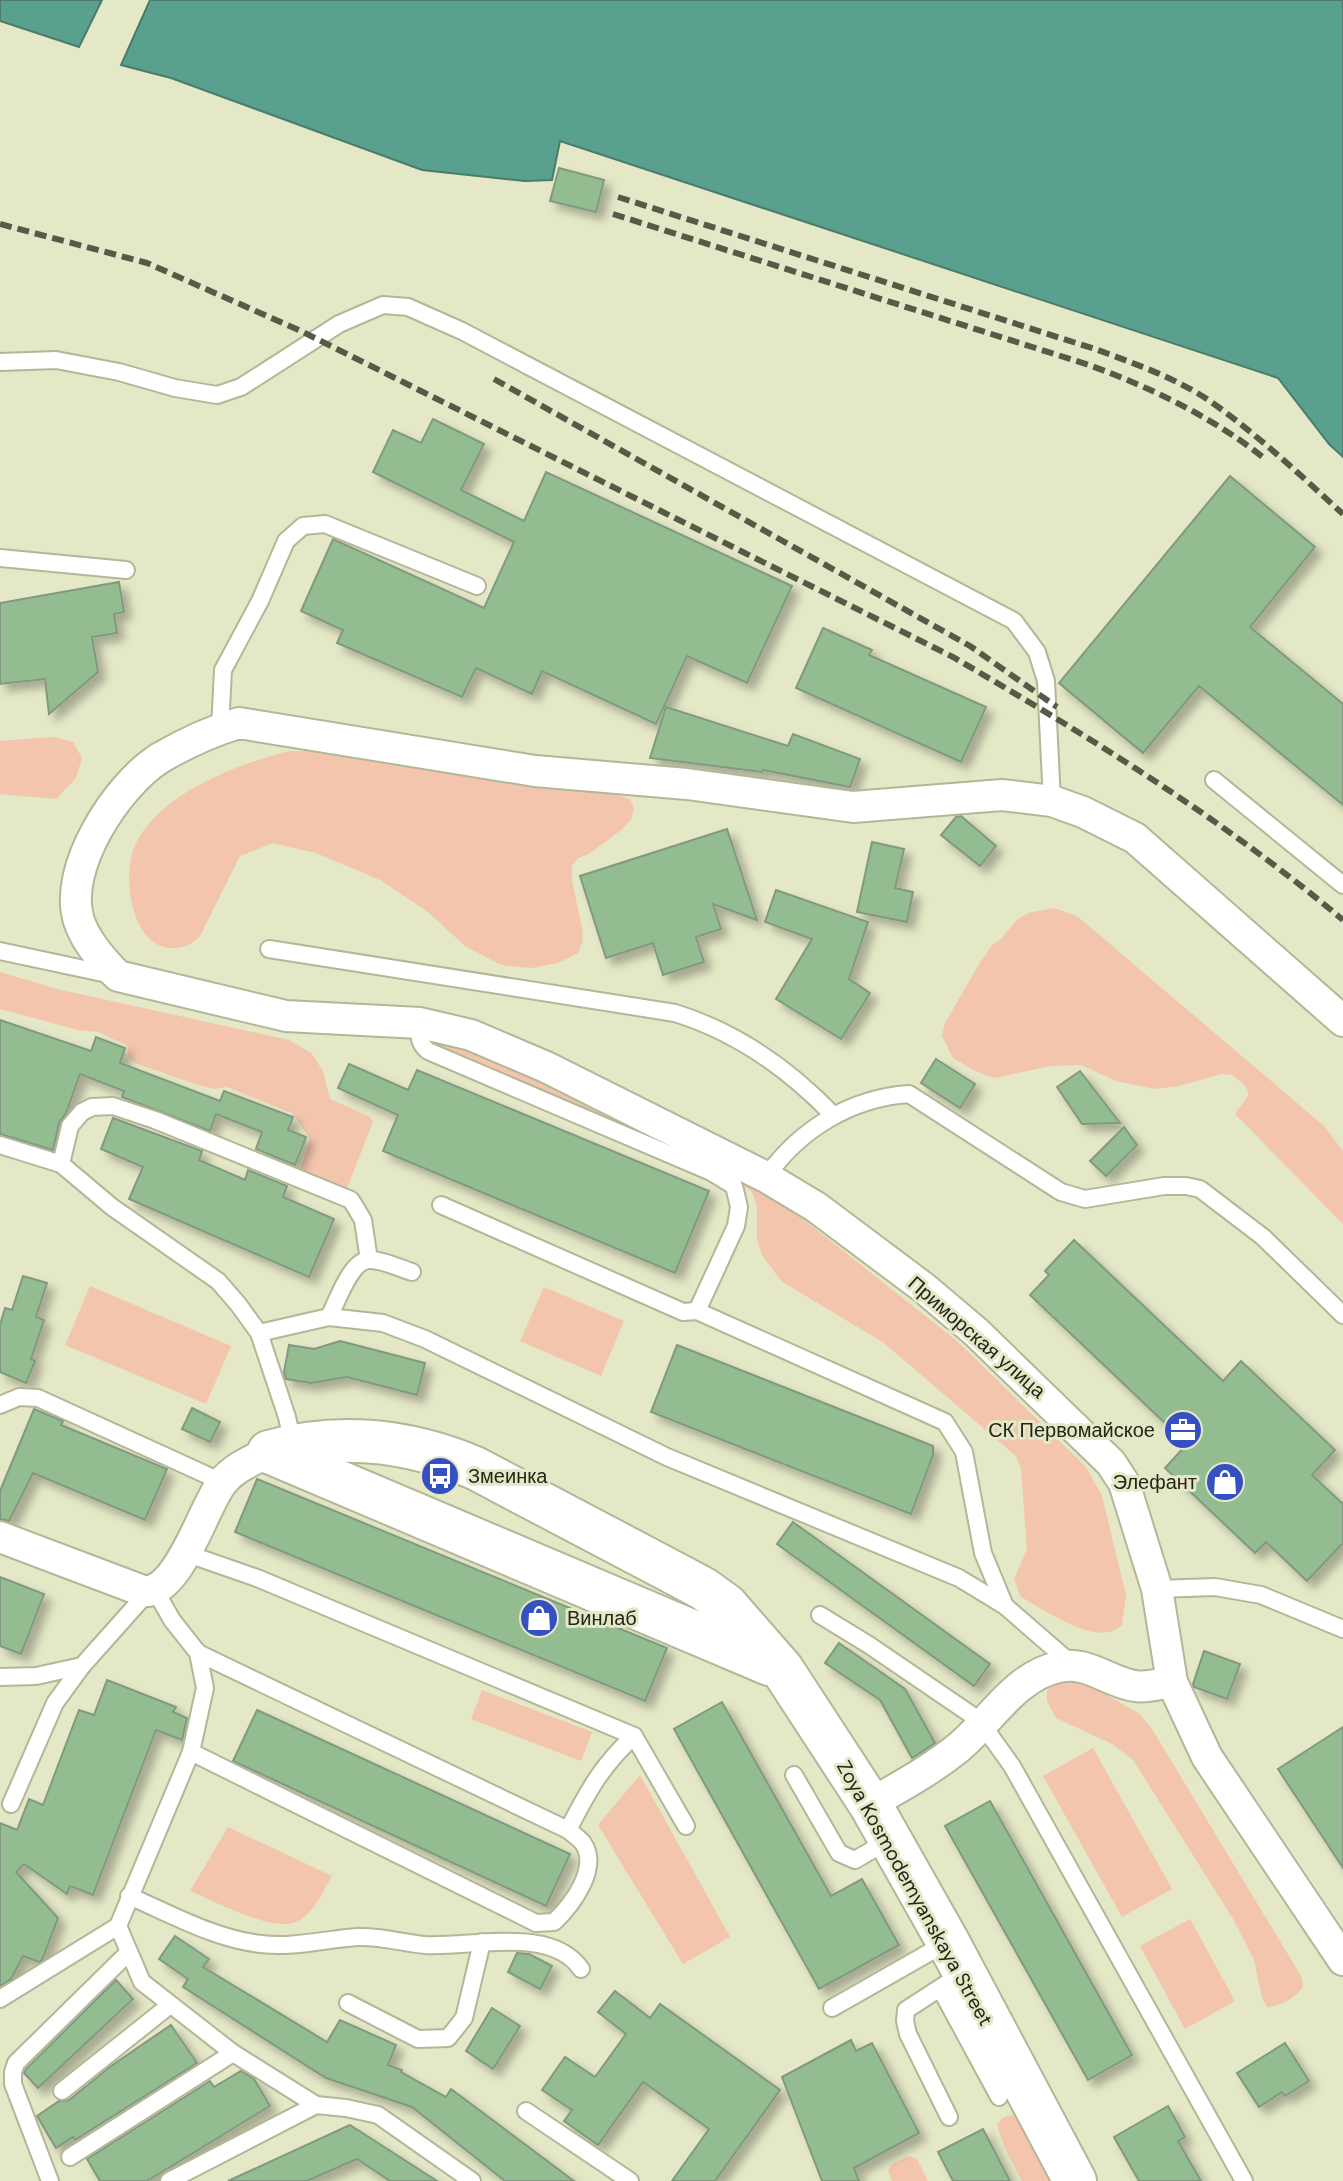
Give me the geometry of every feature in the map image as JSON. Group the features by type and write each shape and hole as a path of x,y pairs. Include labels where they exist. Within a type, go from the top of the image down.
{"main road":[{"name":"Zoya Kosmodemyanskaya Street","path":"281,1448 361,1440 398,1444 448,1456 704,1589 726,1605 782,1669 870,1804 950,1968 1075,2181"},
{"path":"281,1448 782,1669"}],"street":[{"path":"118,976 98,956 78,920 75,892 83,856 104,818 124,792 158,759 239,723 535,771 687,784 853,807 1002,795 1052,801 1093,816 1135,838 1343,1021"},
{"name":"Приморская улица","path":"118,976 286,1016 420,1023 471,1035 546,1067 766,1177 816,1207 924,1288 976,1332 1099,1448 1124,1483 1157,1589 1172,1682 1207,1757 1343,1960"},
{"name":"Zoya Kosmodemyanskaya Street","path":"151,1591 167,1582 222,1482 238,1468 281,1448"},
{"path":"0,1537 151,1591"},
{"path":"870,1804 931,1769 962,1744 1006,1698 1031,1679 1056,1667 1073,1665 1094,1670 1134,1686 1172,1682"}],"lane":[{"path":"0,362 56,360 217,395 241,387 339,324 360,314 383,305 408,307 462,331 1014,621 1037,652 1046,681 1052,801"},
{"path":"220,729 223,670 260,601 286,541 303,526 325,524 477,586"},
{"path":"0,558 126,570"},
{"path":"1214,780 1343,885"},
{"path":"269,949 675,1013 714,1027 770,1059 813,1094 833,1115"},
{"path":"0,951 118,976"},
{"path":"420,1023 419,1039 428,1051 711,1172 734,1186 739,1207 736,1226 697,1311"},
{"path":"766,1177 782,1155 833,1115 888,1095 909,1094 1061,1192 1085,1199 1164,1186 1200,1189 1263,1237 1343,1315"},
{"path":"61,1164 70,1126 82,1112 92,1107 113,1106 155,1120 351,1200 363,1220 369,1260"},
{"path":"0,1145 61,1164 112,1207 218,1281 259,1333 287,1417 281,1448"},
{"path":"441,1205 683,1312 697,1311 945,1422 964,1452 983,1553 1005,1606"},
{"path":"329,1317 352,1270 369,1260 412,1272"},
{"path":"259,1333 329,1317 383,1323 425,1339 667,1457 959,1578 1005,1606 1073,1665"},
{"path":"0,1405 19,1397 38,1398 222,1482"},
{"path":"185,1553 257,1578 634,1736 686,1826"},
{"path":"1157,1589 1215,1587 1261,1595 1343,1629"},
{"path":"11,1804 55,1703 82,1666 151,1591 198,1653 568,1830 584,1844 589,1860 584,1879 569,1908 554,1922 536,1923 191,1752"},
{"path":"820,1615 982,1723 1012,1766 1244,2181"},
{"path":"0,1999 118,1926 191,1752 205,1688 198,1653"},
{"path":"0,1677 36,1676 82,1666"},
{"path":"568,1830 592,1782 611,1757 634,1736"},
{"path":"794,1775 839,1853 855,1860 889,1840"},
{"path":"129,1896 221,1935 261,1944 312,1944 359,1937 422,1945 482,1942 547,1944 574,1957 581,1969"},
{"path":"118,1926 142,1982 233,2053 316,2105 378,2115 472,2181"},
{"path":"348,2003 418,2039 448,2038 464,2018 482,1942"},
{"path":"50,2181 13,2084 16,2063 129,1952"},
{"path":"832,2008 950,1968"},
{"path":"950,1968 999,2097"},
{"path":"949,2117 908,2034 905,2021 906,2010 950,1968"},
{"path":"62,2091 170,2005"},
{"path":"70,2157 233,2053"},
{"path":"169,2181 316,2105"},
{"path":"526,2111 630,2181"}],"shaded area":[{"path":"54,737 73,742 82,758 76,778 56,799 0,794 0,741"},
{"path":"290,751 532,786 608,792 630,799 634,808 631,820 589,854 578,858 572,866 583,933 578,953 558,963 532,968 501,965 465,946 428,912 380,880 316,853 273,843 240,856 197,939 181,947 158,945 138,923 130,890 132,856 136,843 148,825 182,795 203,783 225,772"},
{"path":"1054,908 1077,916 1324,1126 1343,1151 1343,1224 1235,1114 1248,1092 1245,1085 1232,1075 1221,1074 1179,1086 1154,1089 1116,1081 1081,1065 1051,1066 994,1078 953,1058 942,1036 945,1023 992,945 1028,913"},
{"path":"0,972 57,989 289,1040 311,1053 323,1071 330,1099 370,1117 373,1122 347,1188 303,1174 300,1170 310,1139 292,1113 227,1087 215,1089 201,1086 135,1063 129,1058 127,1045 98,1032 78,1030 0,1009"},
{"path":"436,1041 479,1051 758,1183 958,1342 1086,1467 1102,1496 1126,1595 1122,1625 1100,1633 1086,1630 1057,1618 1021,1597 1014,1579 1027,1549 1021,1468 1016,1456 884,1343 781,1281 762,1255 757,1240 757,1207 752,1192 732,1178 439,1047"},
{"path":"90,1286 231,1346 206,1404 65,1345"},
{"path":"544,1287 624,1321 601,1376 520,1341"},
{"path":"1073,1676 1140,1714 1152,1729 1301,1976 1303,1987 1292,1998 1267,2007 1262,1998 1254,1960 1232,1917 1133,1760 1112,1744 1056,1718 1047,1701 1047,1691 1052,1684"},
{"path":"482,1690 592,1732 581,1761 471,1719"},
{"path":"1093,1748 1172,1889 1122,1917 1043,1776"},
{"path":"640,1775 730,1937 683,1964 598,1825"},
{"path":"228,1827 332,1876 318,1901 304,1917 287,1924 260,1920 190,1891"},
{"path":"1190,1919 1235,2001 1185,2029 1140,1946"},
{"path":"1017,2115 1059,2181 1022,2181 997,2125 1002,2118"},
{"path":"909,2156 917,2159 928,2181 892,2181 888,2171 892,2164"}],"water":[{"path":"0,0 102,0 79,47 0,21"},
{"path":"150,0 1343,0 1343,457 1329,444 1278,378 560,141 552,180 525,181 422,170 171,78 121,65"}],"building":[{"path":"559,168 604,180 596,212 550,201"},
{"path":"433,419 484,444 461,490 524,521 546,472 792,586 747,683 687,656 656,724 542,671 532,694 476,668 462,697 337,643 343,630 301,611 333,539 484,608 514,542 373,472 393,430 421,443"},
{"path":"1230,476 1315,547 1250,627 1343,704 1343,805 1199,686 1143,753 1059,683"},
{"path":"119,582 124,612 114,614 117,633 92,637 98,672 49,714 45,679 0,684 0,603"},
{"path":"823,628 872,650 869,655 986,707 961,762 796,688"},
{"path":"666,707 788,746 793,734 860,759 850,787 763,770 650,758"},
{"path":"961,816 996,846 980,866 941,835 956,817"},
{"path":"727,829 757,920 713,904 721,929 696,937 704,962 663,975 653,943 606,958 580,876"},
{"path":"872,842 904,849 895,888 913,892 907,922 857,912"},
{"path":"776,890 868,922 849,979 870,993 841,1039 776,999 812,939 765,922"},
{"path":"0,1020 91,1051 96,1037 125,1048 120,1063 220,1101 224,1091 293,1117 288,1130 306,1137 295,1165 256,1149 262,1132 216,1114 210,1131 122,1097 124,1091 80,1074 66,1113 59,1123 53,1150 0,1134"},
{"path":"936,1059 975,1084 960,1108 921,1083"},
{"path":"349,1064 408,1090 417,1070 709,1191 675,1273 383,1151 398,1115 338,1088"},
{"path":"1080,1071 1120,1123 1082,1124 1057,1087"},
{"path":"113,1118 202,1151 199,1160 245,1180 248,1170 287,1186 283,1197 334,1219 309,1277 129,1199 143,1167 101,1149"},
{"path":"1124,1127 1137,1145 1106,1176 1090,1161"},
{"path":"1074,1240 1223,1381 1241,1361 1335,1450 1312,1475 1343,1504 1343,1543 1307,1581 1266,1542 1255,1553 1165,1468 1187,1444 1030,1295 1049,1275 1045,1271"},
{"path":"23,1276 47,1283 36,1317 44,1320 31,1359 35,1361 26,1383 0,1372 0,1325 5,1308 12,1310"},
{"path":"340,1341 425,1363 417,1395 347,1377 311,1383 286,1379 284,1372 289,1345 314,1349"},
{"path":"677,1345 933,1446 933,1455 911,1514 651,1412"},
{"path":"192,1408 220,1422 210,1442 182,1429"},
{"path":"34,1409 63,1421 61,1425 167,1469 145,1520 33,1473 9,1521 0,1519 0,1491"},
{"path":"257,1479 667,1648 645,1701 235,1532"},
{"path":"793,1522 990,1664 974,1686 777,1544"},
{"path":"0,1577 44,1594 21,1654 0,1646"},
{"path":"839,1643 905,1689 935,1743 912,1758 880,1700 825,1663"},
{"path":"1204,1651 1240,1664 1227,1699 1194,1687"},
{"path":"107,1680 176,1707 173,1712 187,1718 182,1740 156,1730 93,1895 70,1886 67,1894 24,1864 16,1872 58,1918 42,1960 39,1962 23,1956 11,1979 0,1986 0,1823 17,1830 29,1799 43,1805 79,1710 94,1715"},
{"path":"722,1702 831,1896 862,1879 899,1945 819,1989 674,1729"},
{"path":"257,1710 570,1854 546,1906 233,1761"},
{"path":"1343,1727 1343,1868 1278,1769"},
{"path":"990,1801 1132,2055 1088,2080 945,1826"},
{"path":"175,1936 209,1959 203,1967 327,2042 340,2020 396,2045 388,2065 446,2097 451,2089 574,2181 505,2181 412,2107 326,2078 183,1987 188,1979 159,1959"},
{"path":"517,1953 529,1954 552,1966 540,1989 508,1972"},
{"path":"116,1980 133,1999 38,2088 24,2073 26,2069"},
{"path":"615,1991 650,2018 660,2004 780,2090 715,2181 672,2181 709,2129 643,2082 598,2145 564,2121 572,2110 542,2090 565,2057 595,2077 626,2034 598,2012"},
{"path":"492,2008 520,2026 493,2069 466,2051"},
{"path":"171,2025 197,2063 75,2140 73,2137 56,2148 37,2116 59,2101 69,2100 111,2066"},
{"path":"851,2040 856,2051 872,2043 919,2133 854,2168 859,2181 822,2181 782,2077"},
{"path":"1285,2043 1309,2081 1285,2096 1282,2092 1259,2107 1237,2073"},
{"path":"241,2071 254,2079 270,2106 147,2181 100,2181 87,2159 210,2081 214,2087"},
{"path":"1168,2106 1185,2137 1178,2141 1201,2181 1139,2181 1114,2137"},
{"path":"350,2125 437,2181 390,2181 357,2159 307,2181 228,2181"},
{"path":"983,2129 1010,2181 953,2181 938,2152"}],"railway":[{"path":"618,197 1095,349 1152,371 1194,391 1225,412 1343,514"},
{"path":"613,214 1089,365 1181,405 1224,429 1264,458"},
{"path":"0,224 147,263 301,331 953,657 1154,780 1250,847 1343,920"},
{"path":"494,379 970,646 1057,707"}],"place":[{"name":"СК Первомайское","path":"1183,1430"},
{"name":"Змеинка","path":"440,1476"},
{"name":"Элефант","path":"1225,1482"},
{"name":"Винлаб","path":"539,1618"}]}
